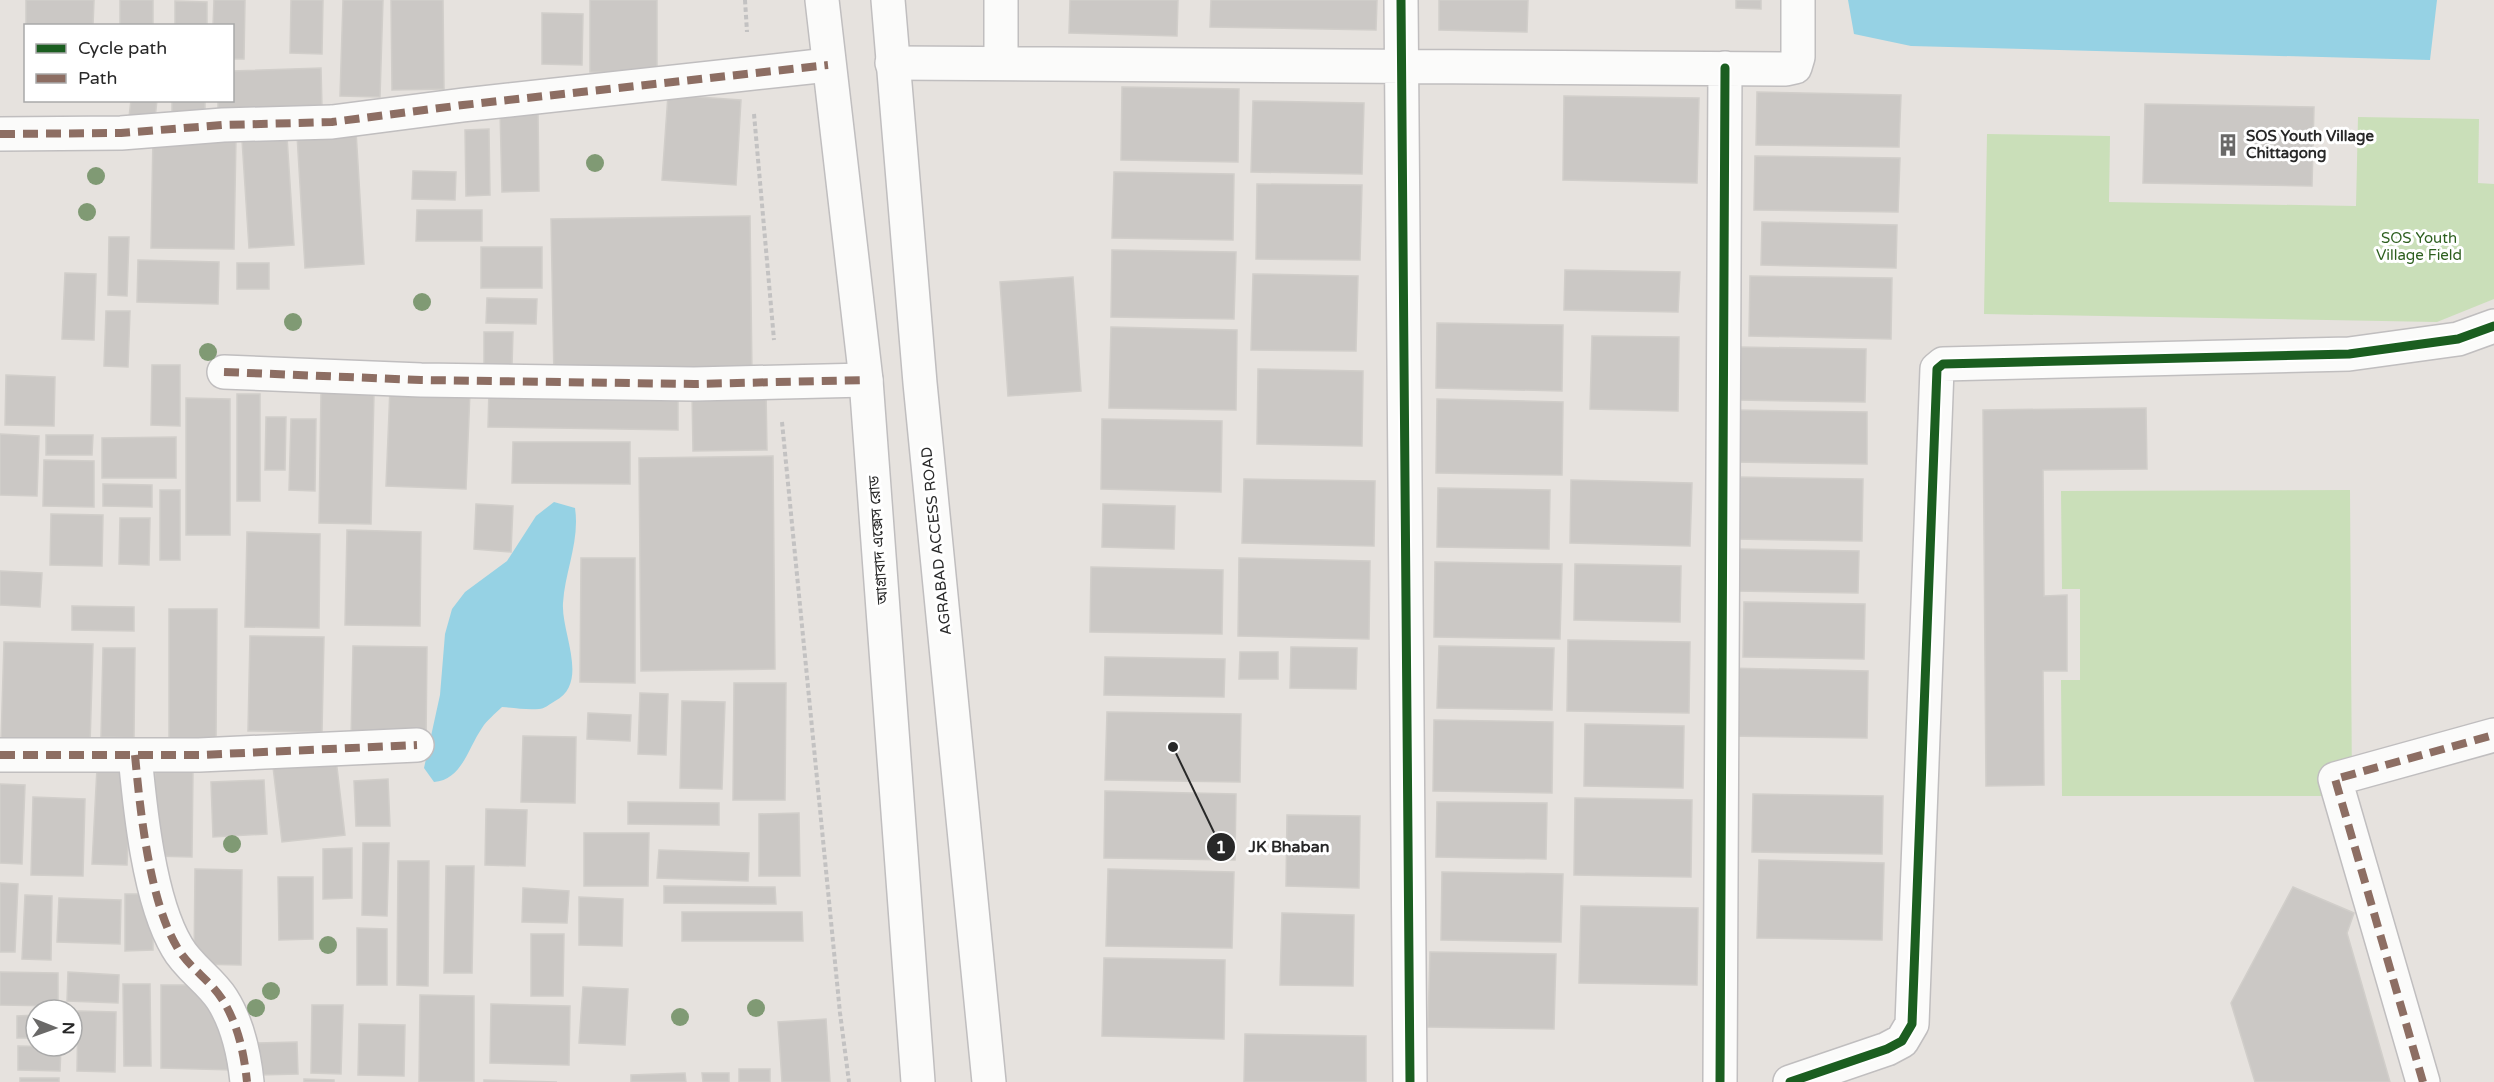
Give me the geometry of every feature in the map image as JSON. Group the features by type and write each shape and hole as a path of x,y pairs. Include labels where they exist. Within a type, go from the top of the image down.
{"street":[{"name":"আগ্রাবাদ এক্সেস রোড","path":"822,0 866,380 918,1082"},
{"name":"AGRABAD ACCESS ROAD","path":"888,0 920,383 989,1082"},
{"path":"1001,0 1001,63"},
{"path":"1401,0 1410,1082"},
{"path":"892,63 1786,69 1795,67 1798,57 1798,0"},
{"path":"0,134 121,133 222,125 332,122 828,65"},
{"path":"1720,1082 1725,68"},
{"path":"1790,1082 1887,1049 1902,1041 1912,1024 1937,369 1943,364 2349,354 2458,339 2494,326"},
{"path":"224,372 421,380 682,384 866,380"},
{"path":"2422,1082 2335,779 2494,735"},
{"path":"0,755 199,755 417,745"},
{"path":"135,755 141,814 159,903 177,948 222,999 243,1047 247,1082"}],"path":[{"path":"745,0 778,382 837,989 849,1082"}],"green space":[{"name":"SOS Youth Village Field","path":"2358,117 2479,119 2478,183 2494,184 2494,299 2437,322 1984,314 1987,134 2110,136 2109,202 2356,206"},
{"path":"2350,490 2352,796 2062,796 2061,680 2080,680 2080,589 2062,589 2061,491"}],"water":[{"path":"1848,0 2437,0 2430,60 1911,46 1854,34"},
{"path":"554,502 575,508 576,532 563,603 571,656 571,682 565,693 543,708 502,707 484,725 458,769 444,780 434,782 424,768 440,695 445,634 452,609 465,592 507,561 536,516"}],"building":[{"path":"26,0 94,0 93,24 26,24"},
{"path":"120,0 153,0 153,24 120,24"},
{"path":"214,0 245,0 244,59 234,59 234,24 213,24"},
{"path":"291,0 323,0 322,54 290,53"},
{"path":"343,0 383,0 380,97 340,96"},
{"path":"391,0 443,0 444,89 392,90"},
{"path":"590,0 657,0 657,73 590,72"},
{"path":"1070,0 1178,0 1177,36 1069,33"},
{"path":"1211,0 1377,0 1376,30 1210,27"},
{"path":"1439,0 1528,0 1527,32 1439,30"},
{"path":"1736,0 1761,0 1761,9 1736,8"},
{"path":"175,1 207,2 207,24 175,24"},
{"path":"542,13 583,14 582,65 542,64"},
{"path":"321,68 322,107 218,110 218,102 234,102 234,71"},
{"path":"1122,87 1239,89 1238,162 1121,160"},
{"path":"1757,92 1901,95 1899,147 1756,145"},
{"path":"668,95 741,100 736,185 662,180"},
{"path":"1564,96 1699,98 1697,183 1563,180"},
{"path":"1253,101 1364,103 1362,174 1251,172"},
{"path":"131,102 157,102 155,119 129,117"},
{"path":"172,102 205,102 205,114 172,113"},
{"name":"SOS Youth Village Chittagong","path":"2145,104 2314,107 2312,186 2143,183"},
{"path":"538,110 539,191 502,192 500,111"},
{"path":"489,129 490,195 466,196 465,130"},
{"path":"356,131 364,264 305,268 297,135"},
{"path":"153,136 236,137 234,249 151,248"},
{"path":"287,137 294,245 249,248 242,140"},
{"path":"1755,156 1900,158 1898,212 1754,210"},
{"path":"413,171 456,172 455,200 412,199"},
{"path":"1114,172 1234,174 1233,240 1112,238"},
{"path":"1257,184 1362,185 1360,260 1256,259"},
{"path":"417,210 482,210 482,241 416,241"},
{"path":"750,216 752,374 554,377 551,219"},
{"path":"1762,222 1897,225 1896,268 1761,265"},
{"path":"109,237 129,237 127,296 108,295"},
{"path":"481,247 542,247 542,288 481,288"},
{"path":"1112,250 1236,252 1234,319 1111,317"},
{"path":"138,260 219,262 218,304 137,302"},
{"path":"237,263 269,263 269,289 237,289"},
{"path":"1565,270 1680,272 1678,312 1564,310"},
{"path":"65,273 96,274 94,340 62,339"},
{"path":"1253,274 1358,276 1356,351 1251,350"},
{"path":"1750,276 1892,278 1891,339 1749,336"},
{"path":"1073,277 1081,391 1008,396 1000,282"},
{"path":"487,298 537,299 536,324 486,323"},
{"path":"106,311 130,311 128,367 104,366"},
{"path":"1437,323 1563,325 1562,391 1436,388"},
{"path":"1111,327 1237,330 1236,410 1109,408"},
{"path":"484,332 513,332 512,366 484,365"},
{"path":"1592,336 1679,337 1678,411 1590,409"},
{"path":"1738,347 1866,349 1865,402 1737,400"},
{"path":"152,365 180,365 180,426 151,425"},
{"path":"1258,369 1363,371 1362,446 1257,444"},
{"path":"6,375 55,377 54,426 5,425"},
{"path":"390,388 470,392 466,489 386,486"},
{"path":"489,389 678,393 678,430 488,427"},
{"path":"766,391 767,450 693,451 692,393"},
{"path":"321,392 374,393 371,524 319,523"},
{"path":"237,394 260,394 260,501 237,501"},
{"path":"186,398 230,399 230,535 186,535"},
{"path":"1437,399 1563,402 1562,475 1436,473"},
{"path":"2146,408 2147,469 2043,470 2044,596 2067,595 2067,671 2043,671 2044,785 1986,786 1983,410"},
{"path":"1734,410 1867,412 1867,464 1733,462"},
{"path":"266,417 286,417 285,470 265,470"},
{"path":"291,419 316,419 315,491 289,490"},
{"path":"1102,419 1222,421 1221,492 1101,489"},
{"path":"0,434 39,436 37,496 0,495"},
{"path":"46,435 93,435 92,455 46,455"},
{"path":"176,437 176,478 102,478 102,438"},
{"path":"513,442 630,442 630,484 512,483"},
{"path":"773,456 775,669 641,671 639,458"},
{"path":"44,460 94,461 94,507 43,506"},
{"path":"1736,477 1863,479 1862,541 1734,539"},
{"path":"1244,479 1375,481 1374,546 1242,543"},
{"path":"1571,480 1692,483 1690,546 1570,543"},
{"path":"103,484 152,485 152,507 103,506"},
{"path":"1438,488 1550,490 1549,549 1437,547"},
{"path":"160,490 180,490 180,560 160,560"},
{"path":"476,504 513,506 511,552 474,549"},
{"path":"1103,504 1175,506 1174,549 1102,547"},
{"path":"51,514 103,515 102,566 50,565"},
{"path":"120,518 150,518 149,565 119,564"},
{"path":"347,530 421,532 420,626 345,625"},
{"path":"247,532 320,534 319,628 245,627"},
{"path":"1736,549 1859,551 1858,593 1735,591"},
{"path":"581,558 635,558 635,683 580,682"},
{"path":"1239,558 1370,561 1369,639 1238,636"},
{"path":"1435,562 1562,564 1560,639 1434,637"},
{"path":"1575,564 1681,566 1680,622 1574,620"},
{"path":"1091,567 1223,570 1222,634 1090,632"},
{"path":"0,571 42,573 40,607 0,605"},
{"path":"1744,602 1865,604 1864,659 1743,657"},
{"path":"72,606 134,607 134,631 72,630"},
{"path":"169,609 217,609 216,742 169,742"},
{"path":"250,636 324,637 322,732 248,731"},
{"path":"1568,640 1690,642 1689,713 1567,711"},
{"path":"4,642 93,644 90,745 1,742"},
{"path":"353,646 427,647 426,742 351,740"},
{"path":"1439,646 1554,648 1552,710 1437,708"},
{"path":"1291,647 1357,648 1356,689 1290,688"},
{"path":"103,648 135,648 134,738 101,737"},
{"path":"1240,652 1278,652 1278,679 1239,679"},
{"path":"1105,657 1225,659 1224,697 1104,695"},
{"path":"1727,668 1868,671 1867,738 1726,736"},
{"path":"734,683 786,683 785,800 733,800"},
{"path":"640,693 668,694 666,755 638,754"},
{"path":"682,701 725,702 722,789 680,788"},
{"path":"1107,712 1241,714 1240,782 1105,780"},
{"path":"588,713 631,715 630,741 587,739"},
{"path":"1434,720 1553,722 1552,793 1433,791"},
{"path":"1585,724 1684,726 1683,788 1584,786"},
{"path":"523,736 576,737 575,803 521,802"},
{"path":"336,759 345,835 282,842 273,767"},
{"path":"97,768 131,769 127,865 92,864"},
{"path":"155,769 193,770 192,857 153,856"},
{"path":"388,779 390,826 356,826 354,781"},
{"path":"264,780 267,834 213,837 211,782"},
{"path":"0,784 25,785 22,864 0,863"},
{"path":"1105,791 1236,794 1235,860 1104,858"},
{"path":"1753,794 1883,796 1882,854 1752,852"},
{"path":"33,797 85,799 83,876 31,875"},
{"path":"1575,798 1692,800 1691,877 1574,875"},
{"path":"628,802 719,803 719,825 628,824"},
{"path":"1437,802 1547,803 1546,859 1436,857"},
{"path":"486,809 527,810 525,866 485,865"},
{"path":"799,813 800,876 759,876 759,814"},
{"path":"1287,815 1360,816 1359,888 1286,886"},
{"path":"584,833 649,833 648,886 584,886"},
{"path":"363,843 389,843 387,916 362,915"},
{"path":"352,848 352,898 323,899 323,849"},
{"path":"659,850 749,853 748,881 657,878"},
{"path":"1759,860 1884,863 1882,940 1757,938"},
{"path":"398,861 429,861 428,986 397,985"},
{"path":"446,866 474,866 472,973 444,973"},
{"path":"195,869 242,870 241,965 194,964"},
{"path":"1108,869 1234,872 1232,948 1106,946"},
{"path":"1442,872 1563,874 1561,942 1441,940"},
{"path":"278,877 313,877 313,939 279,940"},
{"path":"0,883 18,884 15,952 0,952"},
{"path":"664,886 775,887 776,904 664,903"},
{"path":"2293,887 2354,913 2347,933 2390,1082 2255,1082 2231,1003"},
{"path":"523,888 569,891 567,923 522,922"},
{"path":"125,894 153,894 153,950 125,951"},
{"path":"25,895 52,896 51,960 22,959"},
{"path":"579,897 623,899 622,946 579,945"},
{"path":"59,898 121,900 120,944 57,942"},
{"path":"1581,906 1698,908 1697,985 1579,983"},
{"path":"682,912 802,912 803,941 682,941"},
{"path":"1282,913 1354,915 1353,986 1280,985"},
{"path":"357,928 387,929 387,985 357,985"},
{"path":"531,934 564,934 563,996 531,996"},
{"path":"1430,952 1556,954 1554,1029 1428,1027"},
{"path":"1104,958 1225,960 1224,1039 1102,1036"},
{"path":"0,972 58,973 58,998 24,998 24,1005 0,1005"},
{"path":"68,972 119,975 118,1003 84,1002 84,998 67,998"},
{"path":"123,984 150,984 151,1066 124,1066"},
{"path":"161,985 202,985 233,1070 161,1068"},
{"path":"583,987 628,989 625,1045 579,1043"},
{"path":"420,995 474,996 474,1082 419,1082"},
{"path":"491,1004 570,1006 569,1065 490,1063"},
{"path":"312,1005 343,1005 341,1074 311,1073"},
{"path":"84,1011 116,1012 115,1072 77,1071 77,1058 84,1058"},
{"path":"17,1016 24,1016 24,1038 17,1038"},
{"path":"826,1019 830,1082 782,1082 778,1022"},
{"path":"359,1024 405,1025 404,1076 358,1075"},
{"path":"1245,1034 1366,1036 1366,1082 1244,1082"},
{"path":"297,1042 298,1074 258,1075 257,1043"},
{"path":"18,1046 24,1046 24,1058 61,1058 60,1071 18,1070"},
{"path":"739,1069 770,1069 770,1082 739,1082"},
{"path":"685,1073 686,1082 631,1082 631,1075"},
{"path":"702,1073 729,1073 729,1082 703,1082"},
{"path":"20,1078 59,1078 59,1082 20,1082"},
{"path":"304,1079 334,1080 334,1082 304,1082"},
{"path":"484,1080 557,1082 484,1082"}],"marked path":[{"path":"0,134 121,133 223,125 332,122 463,105 828,65"},
{"path":"224,372 421,380 694,384 866,380"},
{"path":"2423,1082 2335,779 2494,735"},
{"path":"0,755 199,755 417,745"},
{"path":"135,755 147,854 159,905 177,947 217,992 228,1009 239,1039 247,1082"}],"cycle path":[{"path":"1401,0 1410,1082"},
{"path":"1720,1082 1725,68"},
{"path":"1790,1082 1887,1049 1902,1041 1912,1024 1937,369 1943,364 2349,354 2458,339 2494,326"}],"place":[{"name":"SOS Youth Village Chittagong","path":"2228,145"},
{"name":"JK Bhaban","path":"1173,747"}]}
